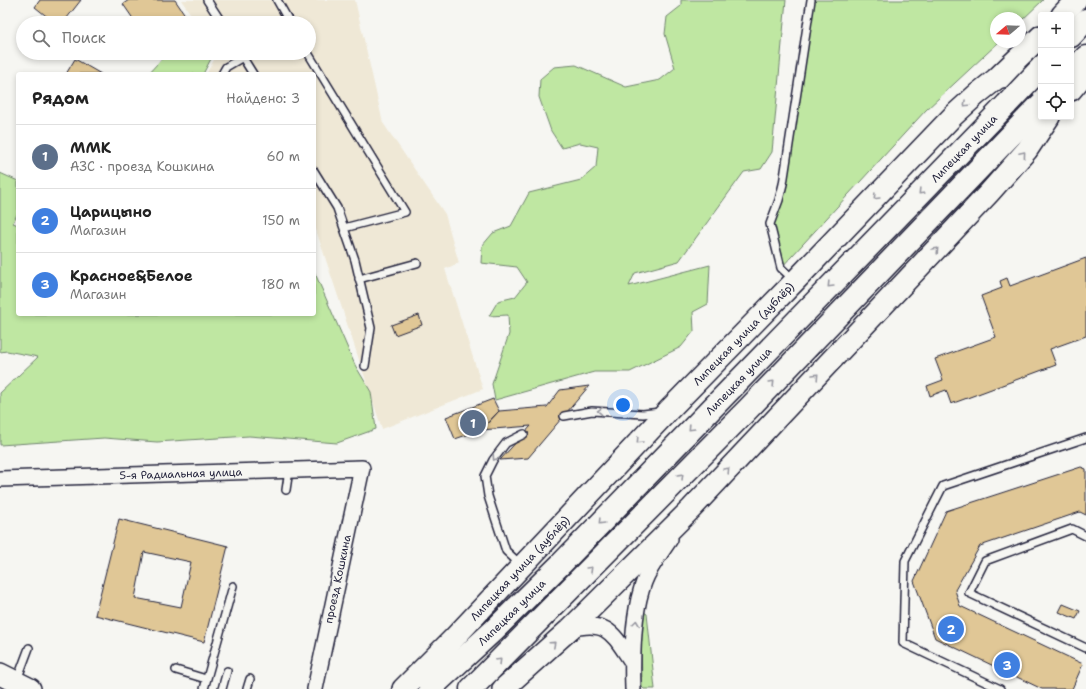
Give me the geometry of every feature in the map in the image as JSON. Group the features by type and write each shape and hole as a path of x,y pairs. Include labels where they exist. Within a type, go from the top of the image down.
{"main road":[{"path":"1065,12 1076,0"},
{"path":"1074,33 1086,20"},
{"name":"Липецкая улица (дублёр)","path":"403,689 454,638 666,412 795,281 953,116 996,79 1038,39"},
{"path":"1074,69 1086,57"},
{"name":"Липецкая улица","path":"430,689 494,630 561,564 1038,71"},
{"path":"1074,86 1086,72"},
{"path":"472,689 748,409 1038,107"},
{"path":"503,689 570,629 690,509 989,193 1026,150 1047,120"},
{"name":"Липецкая улица (дублёр)","path":"416,689 454,638"}],"street":[{"path":"996,79 1006,76 1020,77 1038,86"},
{"name":"5-я Радиальная улица","path":"0,479 362,468"},
{"name":"проезд Кошкина","path":"315,689 362,468"},
{"path":"633,689 632,662 636,620 644,583 650,568 690,509"},
{"path":"570,629 587,625 600,626 613,634 632,662"}],"lane":[{"path":"208,0 218,16"},
{"path":"276,0 286,16"},
{"path":"795,281 781,268 770,224 780,200 784,184 811,0"},
{"path":"223,72 226,67 235,60"},
{"path":"245,60 253,72"},
{"path":"312,60 405,212 344,228"},
{"path":"316,174 337,208 355,260 371,328 365,366"},
{"path":"359,278 418,263"},
{"path":"564,416 592,411 643,414 666,412"},
{"path":"521,565 506,551 488,496 485,476 492,460 506,443 524,434"},
{"path":"1000,689 903,643 905,561 944,486 1086,438"},
{"path":"286,490 289,470"},
{"path":"1086,536 1072,530 985,561 970,593 1086,648"},
{"path":"204,689 233,586"},
{"path":"15,682 30,648"},
{"path":"176,670 206,679"},
{"path":"222,689 227,671"},
{"path":"247,689 250,679"}],"shaded area":[{"path":"181,0 355,0 383,123 445,214 459,263 445,269 483,389 382,429 316,230 316,72 207,72 214,60 316,60 316,16 192,16"}],"green space":[{"path":"681,0 786,0 772,152 761,169 744,172 679,261 635,273 629,286 710,265 708,304 693,312 694,331 681,347 630,372 594,372 495,400 492,384 509,334 508,315 489,316 498,301 515,297 527,282 517,267 481,263 482,246 493,233 511,226 529,193 581,180 596,167 598,147 580,143 562,148 551,131 539,97 540,79 554,67 576,65 626,87 660,80 675,68 665,34 667,17 681,6"},
{"path":"811,0 1043,0 1026,16 1026,12 990,12 990,48 993,48 926,110 781,268 770,224 779,200"},
{"path":"161,60 210,60 204,72 150,72"},
{"path":"0,173 16,180 16,216 13,223 16,224 16,316 316,316 316,276 355,365 371,392 376,429 337,443 249,436 157,442 104,438 0,445 0,393 38,357 7,351 0,352"},
{"path":"644,612 647,614 655,689 644,689 642,687 641,635"}],"building":[{"path":"40,0 81,0 68,16 46,16 35,7"},
{"path":"129,0 175,0 186,16 131,16 123,4"},
{"path":"74,60 77,60 98,72 67,72"},
{"path":"1086,258 1086,336 1050,349 1056,365 951,404 946,390 930,396 927,386 943,380 935,359 996,337 981,296 1002,288 1000,281 1007,278 1010,286"},
{"path":"419,315 422,325 395,335 391,325"},
{"path":"589,386 528,458 500,460 531,426 481,430 499,411 547,407 560,390"},
{"path":"493,399 499,411 481,430 455,439 446,417"},
{"path":"1081,467 1086,469 1086,515 1080,512 980,546 955,590 960,606 1083,664 1072,689 1042,689 935,638 914,581 946,511"},
{"path":"119,519 228,546 204,642 95,615","holes":["144,552 191,562 181,607 135,598"]},
{"path":"1063,604 1080,611 1076,619 1059,612"}],"place":[{"name":"ММК","path":"473,423"},
{"name":"Царицыно","path":"951,629"},
{"name":"Красное&Белое","path":"1007,665"}]}
